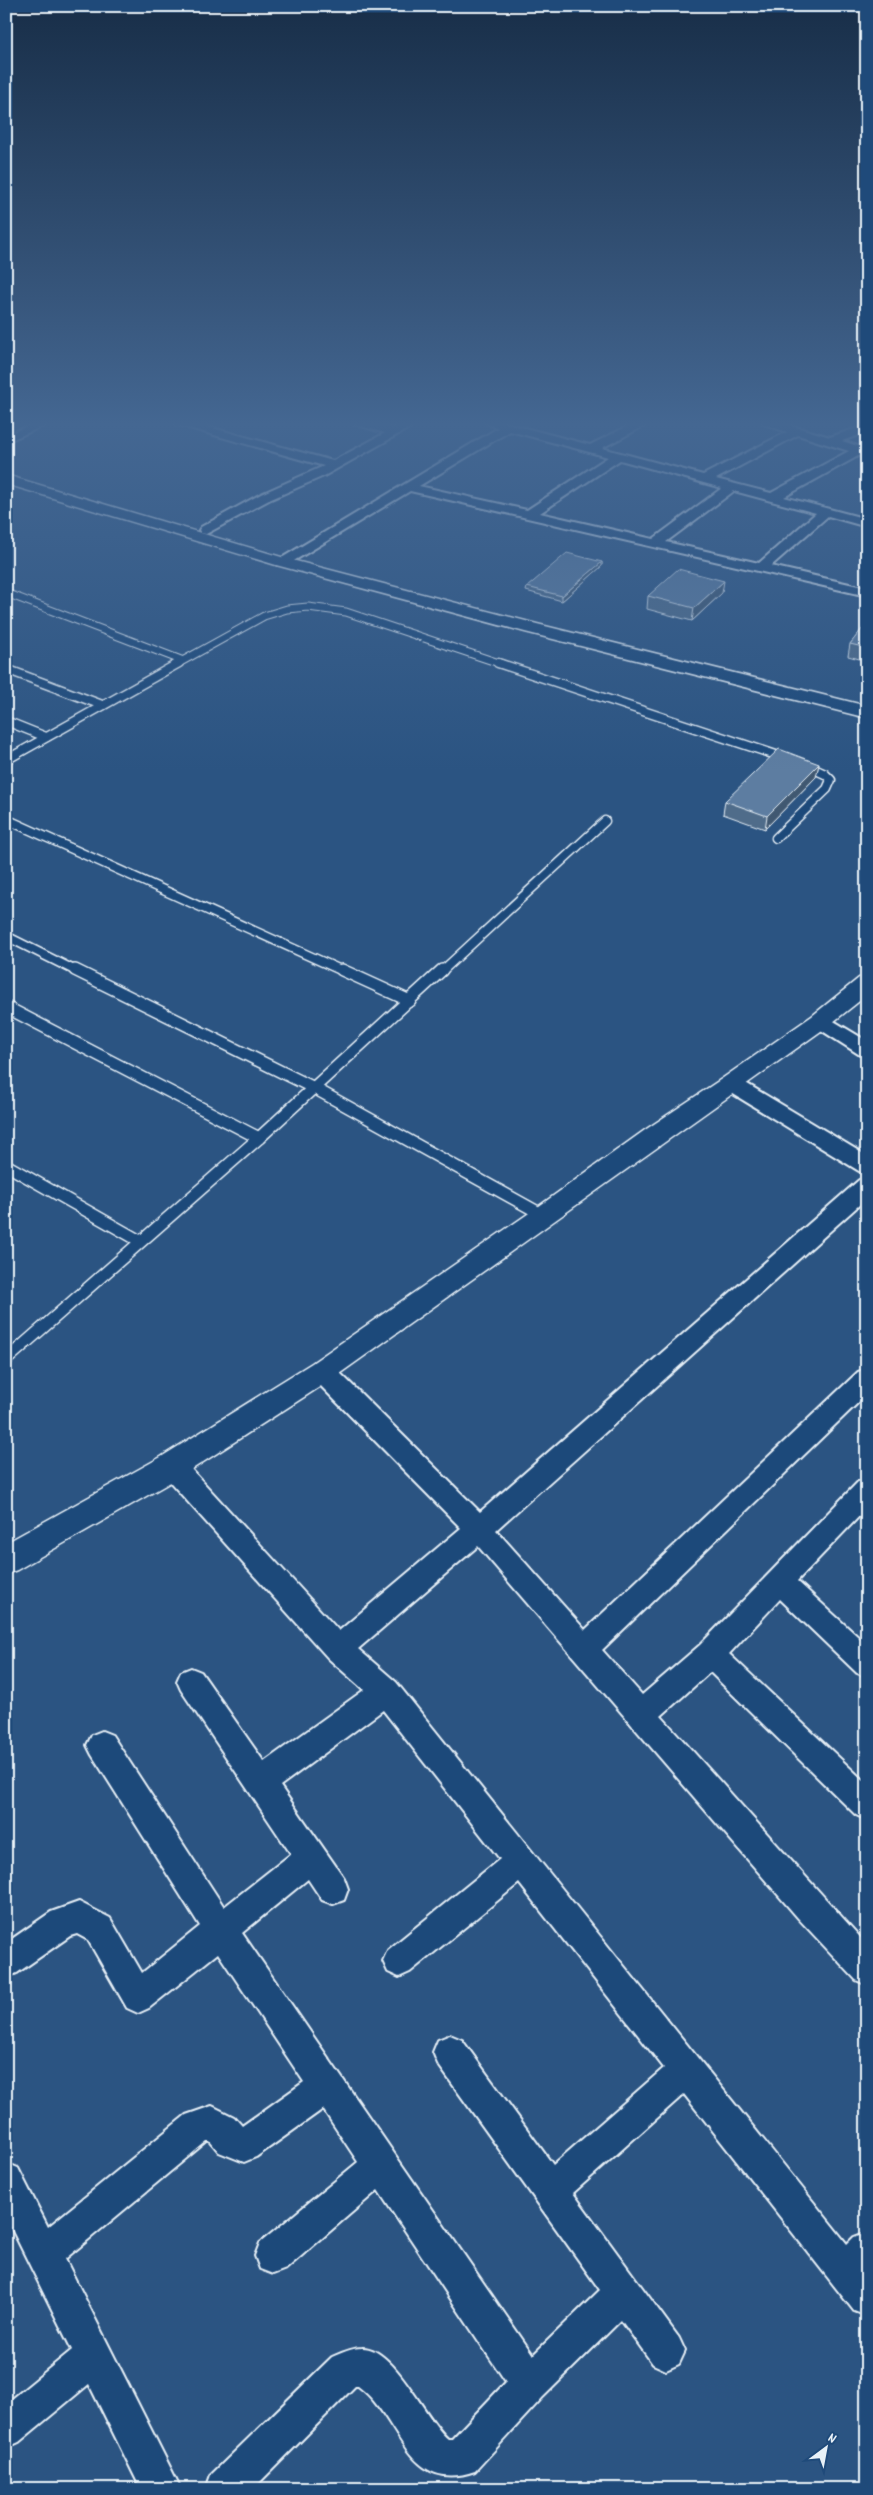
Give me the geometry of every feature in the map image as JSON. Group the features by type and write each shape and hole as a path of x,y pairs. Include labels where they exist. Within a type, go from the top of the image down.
{"main road":[{"path":"223,538 531,628 867,712"},
{"path":"231,538 289,558 867,700"},
{"path":"6,1560 172,1466 322,1371 546,1216 654,1136 732,1084 820,1021 867,983"}],"street":[{"path":"289,558 322,538"},
{"path":"631,538 867,592"},
{"path":"655,544 662,538"},
{"path":"760,569 795,538"},
{"path":"820,1021 867,1050"},
{"path":"732,1084 867,1166"},
{"path":"338,1649 479,1529 867,1185"},
{"path":"322,1371 479,1529 585,1648 803,1900 867,1969"},
{"path":"585,1648 867,1379"},
{"path":"172,1466 338,1649 386,1691 686,2070 856,2260 867,2298"},
{"path":"642,1714 710,1654 866,1492"},
{"path":"780,1582 867,1664"},
{"path":"710,1654 867,1805"},
{"path":"191,1681 333,1889"},
{"path":"260,1783 386,1691"},
{"path":"102,1745 221,1930 530,2384"},
{"path":"6,1962 62,1923 79,1918 99,1929 138,1997 311,1857"},
{"path":"399,1961 521,1862"},
{"path":"450,2052 666,2351"},
{"path":"550,2190 686,2070"},
{"path":"43,2254 198,2127 212,2123 222,2129 231,2140 244,2145 327,2086"},
{"path":"273,2256 381,2165"},
{"path":"6,2180 162,2489"},
{"path":"225,2489 345,2370 362,2366 382,2381 425,2444 442,2459 461,2457 530,2384 624,2292"},
{"path":"6,2429 95,2355"}],"lane":[{"path":"6,594 181,660"},
{"path":"6,760 181,660 278,610 300,606 322,606 346,612 766,751 825,774 831,780 827,789 776,838"},
{"path":"6,669 102,705"},
{"path":"6,721 46,737"},
{"path":"6,819 410,1001"},
{"path":"6,1360 11,1348 140,1241 259,1138 605,821"},
{"path":"6,936 314,1088 546,1216"},
{"path":"6,1007 259,1138"},
{"path":"6,1165 140,1241"}],"building":[{"path":"567,553 602,562 562,596 527,587"},
{"path":"678,569 724,581 694,608 648,596"},
{"path":"867,623 867,648 850,644"},
{"path":"779,749 819,764 767,816 725,801"}]}
